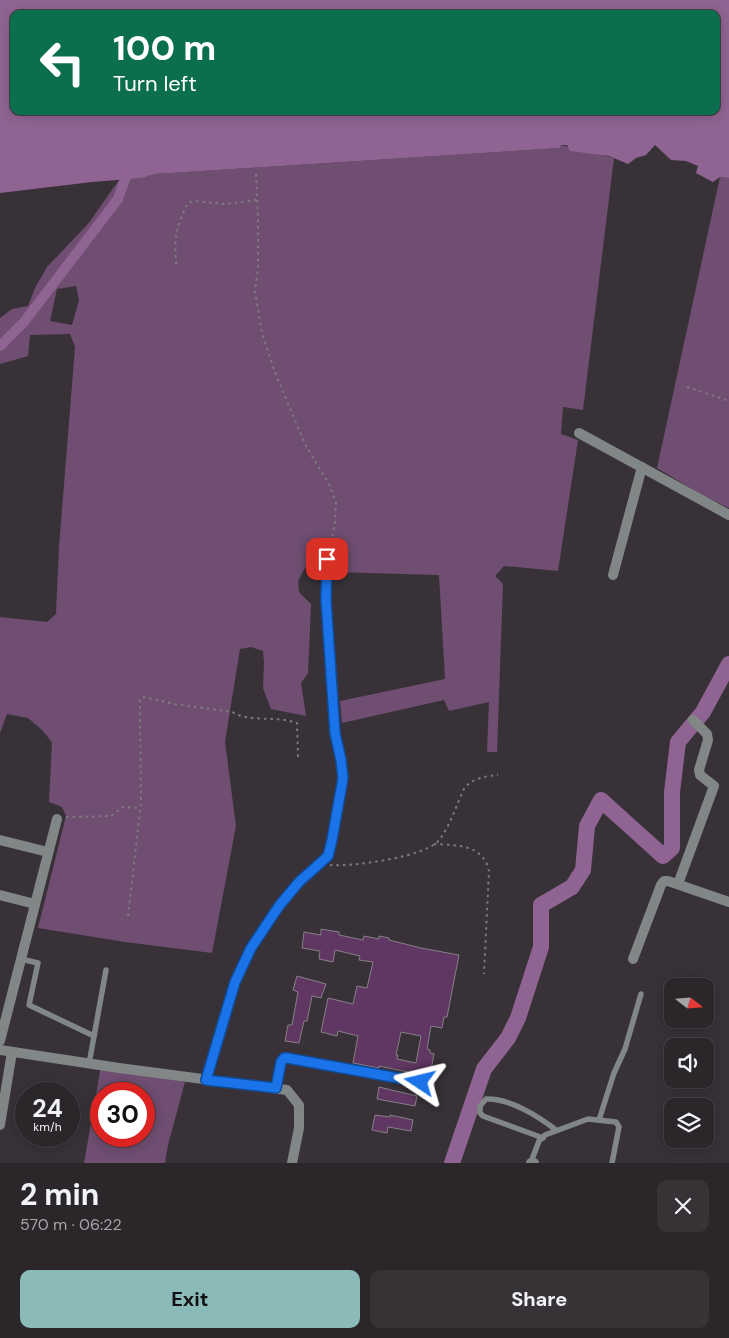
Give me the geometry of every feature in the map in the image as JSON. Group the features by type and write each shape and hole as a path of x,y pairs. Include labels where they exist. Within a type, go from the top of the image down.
{"street":[{"path":"579,433 729,515"},
{"path":"613,575 642,467"},
{"path":"678,884 714,788 712,783 699,773 708,740 707,734 693,720"},
{"path":"0,1041 57,819"},
{"path":"0,840 48,852"},
{"path":"633,959 664,881 729,902"},
{"path":"0,895 35,904"},
{"path":"0,1050 89,1064 288,1090 298,1105 299,1128 292,1163"},
{"path":"0,1125 12,1052"},
{"path":"276,1088 281,1062 284,1058 420,1082"}],"lane":[{"path":"206,1080 235,982 251,948 279,906 299,882 328,856 343,778 335,733 332,697 326,600 327,559"},
{"path":"21,958 38,963 29,1004 94,1036"},
{"path":"89,1064 106,970"},
{"path":"599,1120 614,1073 625,1049 641,994"},
{"path":"543,1138 483,1116 480,1113 482,1103 486,1099 500,1100 537,1116 556,1130"},
{"path":"532,1163 539,1142 543,1138 556,1130 588,1119 616,1122 619,1127 612,1163"}],"path":[{"path":"256,174 258,267 255,292 262,334 274,370 305,444 330,486 336,503 335,523 327,559"},
{"path":"176,264 174,241 178,224 188,204 194,200 226,204 257,200"},
{"path":"687,387 729,401"},
{"path":"128,916 140,808 140,699 144,697 175,704 232,712 239,716 274,718 296,722 298,756"},
{"path":"321,864 343,866 425,850 439,840 465,787 472,781 486,776 498,775"},
{"path":"57,819 68,816 94,818 111,816 123,807 140,808"},
{"path":"434,844 456,845 472,850 484,859 489,871 484,974"}],"shaded area":[{"path":"0,0 729,0 729,178 720,177 713,182 696,173 698,166 686,161 671,160 655,145 646,155 636,158 628,164 609,156 570,151 567,145 561,145 560,148 155,174 142,178 0,193"},
{"path":"561,145 614,158 583,410 563,407 561,434 578,440 558,571 504,566 495,576 503,584 497,752 487,752 489,702 449,711 444,700 342,723 340,701 445,679 439,575 332,572 333,554 312,555 298,581 299,592 311,604 308,673 301,683 306,716 271,709 263,688 263,651 251,647 240,649 225,742 236,826 212,953 38,928 66,816 62,807 49,802 52,742 28,718 7,714 0,733 0,617 47,622 56,614 59,547 75,347 70,334 30,335 28,356 0,364 0,318 12,309 28,306 35,288 47,267 88,224 119,180 142,178 155,174 560,148","holes":["76,286 79,300 72,325 50,321 57,289"]},
{"path":"720,177 729,178 729,508 702,495 657,468"},
{"path":"101,1066 185,1082 165,1163 84,1163 90,1129 90,1147 155,1147 155,1082 98,1082"}],"building":[{"path":"321,929 339,932 339,935 363,940 364,936 379,939 379,936 421,948 459,955 447,1017 444,1017 442,1028 431,1026 427,1049 430,1050 430,1053 434,1054 431,1070 435,1071 432,1084 435,1084 433,1094 421,1091 427,1083 422,1075 353,1063 358,1036 338,1031 337,1036 321,1032 328,998 353,1004 357,986 367,988 373,962 359,960 360,956 335,950 333,962 319,959 320,951 302,948 304,932 321,935","holes":["401,1032 421,1036 416,1063 397,1059 398,1055 396,1055"]},
{"path":"297,976 326,984 321,998 312,996 307,1021 304,1021 299,1043 285,1041 288,1025 292,1025 298,992 293,990"},
{"path":"379,1087 417,1096 415,1106 377,1099"},
{"path":"375,1115 390,1117 390,1115 413,1120 411,1131 388,1127 387,1133 372,1130"}],"waterway":[{"path":"0,346 24,322 118,199 129,168"},
{"path":"452,1163 484,1069 508,1038 518,1018 541,947 541,905 572,887 583,870 587,826 601,800 663,856 672,848 672,792 678,742 703,712 729,664"}],"route":[{"path":"327,559 326,600 331,688 335,733 343,778 336,824 328,856 299,882 279,906 251,948 235,982 206,1080 276,1088 281,1062 284,1058 287,1058 420,1082"}]}
